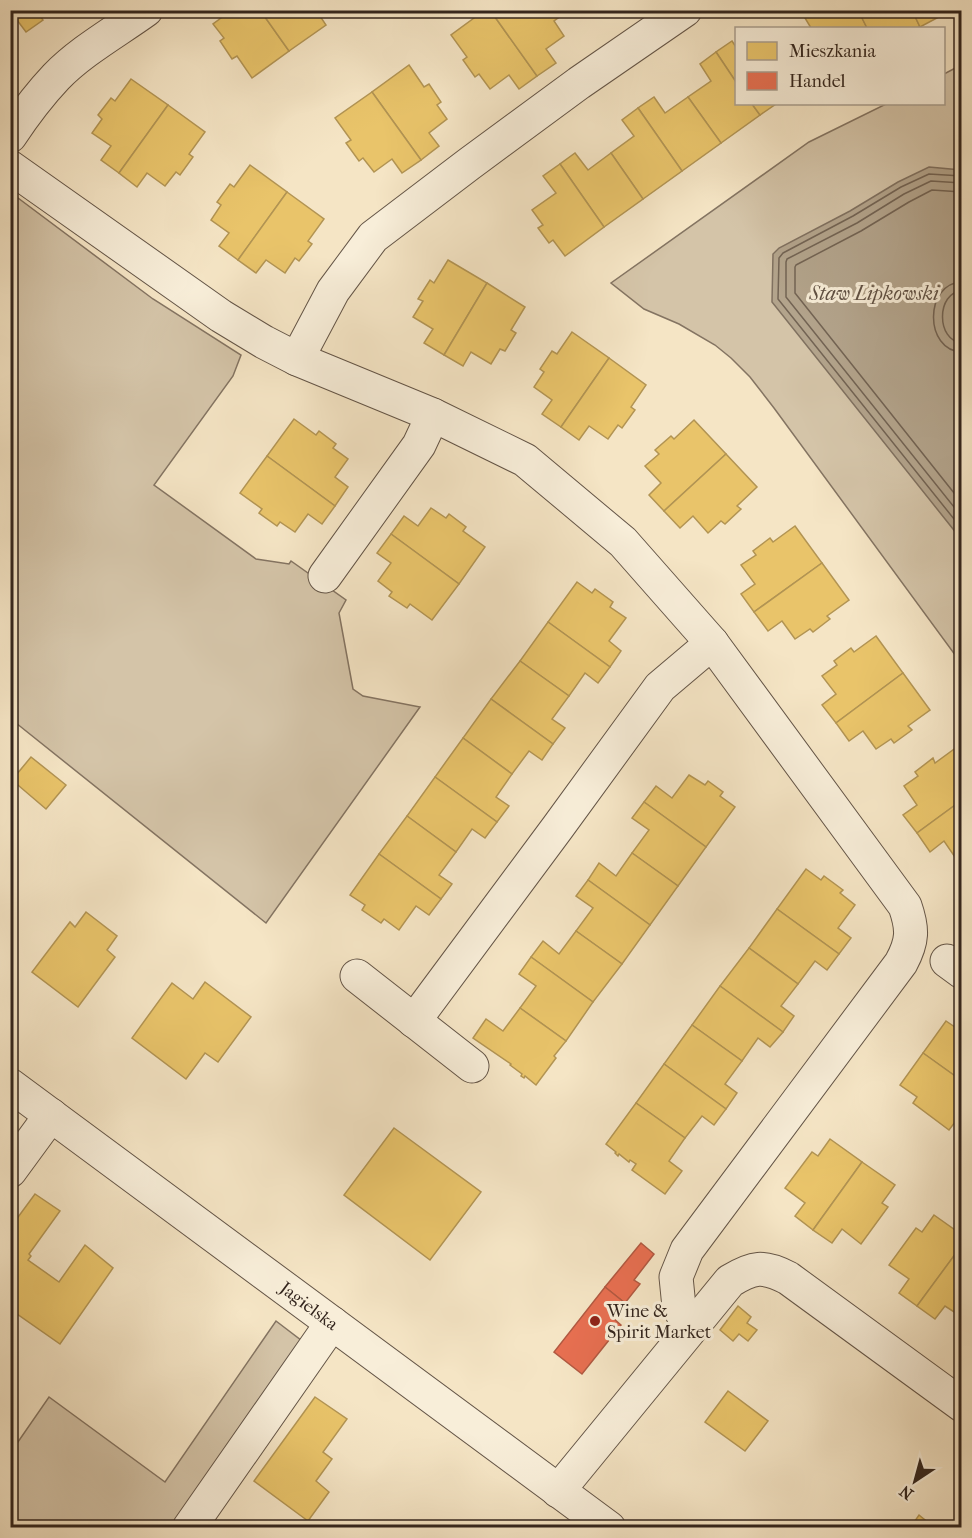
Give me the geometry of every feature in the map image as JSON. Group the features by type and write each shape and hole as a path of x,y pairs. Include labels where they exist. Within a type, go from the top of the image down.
{"street":[{"path":"10,136 57,76 146,10"},
{"path":"297,359 333,291 373,237 570,90 685,10"},
{"path":"10,167 221,316 264,342 297,359 433,415 525,460 623,542 712,643 905,906 911,922 912,935 908,951 901,963 687,1250 676,1277 679,1307 690,1329"},
{"path":"325,576 420,446 433,415"},
{"path":"414,1021 660,687 712,643"},
{"path":"357,976 472,1066"},
{"name":"Jagielska","path":"10,1085 609,1527"},
{"path":"10,1171 51,1115"},
{"path":"558,1491 730,1281 746,1272 771,1269 788,1278 962,1405"},
{"path":"189,1527 332,1323"}],"shaded area":[{"path":"961,65 961,663 750,377 715,345 679,324 644,309 611,283 809,142 884,105 945,105 945,73"},
{"path":"10,192 153,299 241,355 233,376 154,485 256,559 289,564 291,561 346,600 339,613 353,689 363,696 420,707 266,923 11,719"},
{"path":"276,1321 306,1344 176,1527 11,1528 11,1452 49,1397 165,1482"}],"water":[{"name":"Staw Lipkowski","path":"929,167 961,170 962,294 956,317 962,339 961,539 772,302 773,254 779,248"}],"building: Mieszkania":[{"path":"10,10 36,10 43,20 26,32 14,16 10,18"},
{"path":"232,10 260,10 289,51 252,78 237,56 232,59 220,41 224,38 213,24"},
{"path":"260,10 316,10 326,25 289,51"},
{"path":"485,10 490,10 537,76 519,89 509,75 490,89 479,74 475,77 463,60 467,57 451,35"},
{"path":"490,10 552,10 558,18 554,21 564,36 546,49 556,63 537,76"},
{"path":"820,10 858,10 866,27 810,27 805,18"},
{"path":"858,10 912,10 920,27 866,27"},
{"path":"912,10 952,10 920,27"},
{"path":"732,41 735,46 735,80 716,52"},
{"path":"716,52 735,80 735,105 753,105 760,115 721,143 688,97 711,81 700,64"},
{"path":"409,65 424,87 429,84 441,102 437,105 447,119 429,133 439,146 421,160 372,92"},
{"path":"131,79 168,105 119,173 101,160 111,146 92,133 102,119 98,115 111,98 115,101"},
{"path":"372,92 421,160 402,173 392,159 374,172 363,158 359,161 346,143 351,140 335,118"},
{"path":"654,97 665,113 688,97 721,143 682,171 638,108"},
{"path":"168,105 205,132 189,154 193,157 180,175 176,172 165,186 147,173 137,187 119,173"},
{"path":"753,105 775,105 760,115"},
{"path":"638,108 682,171 643,199 611,153 634,136 622,120"},
{"path":"575,153 588,170 611,153 643,199 604,227 560,164"},
{"path":"560,164 604,227 565,256 553,240 549,243 538,228 543,225 532,210 556,193 543,176"},
{"path":"250,165 287,192 238,260 219,246 229,233 211,220 221,205 217,202 230,184 234,187"},
{"path":"287,192 324,219 308,241 312,244 299,261 295,258 285,273 266,260 256,273 238,260"},
{"path":"448,260 487,283 444,355 424,343 433,329 413,317 423,301 418,299 430,280 434,283"},
{"path":"487,283 525,307 511,330 516,333 505,351 500,349 491,364 471,352 463,366 444,355"},
{"path":"572,332 609,358 561,427 542,414 552,400 534,387 544,372 540,369 552,351 557,354"},
{"path":"609,358 646,385 631,407 635,410 622,428 618,425 608,439 589,426 579,440 561,427"},
{"path":"294,419 316,435 319,431 336,444 333,448 348,459 335,477 348,487 335,506 267,456"},
{"path":"694,420 726,454 664,511 649,495 661,483 645,466 659,454 655,450 671,436 674,439"},
{"path":"726,454 757,487 737,506 741,509 725,524 721,521 708,533 693,516 680,528 664,511"},
{"path":"267,456 335,506 322,524 308,514 295,532 280,522 277,526 259,513 262,509 240,493"},
{"path":"431,508 446,518 449,514 466,527 463,531 485,547 459,584 391,534 404,516 418,526"},
{"path":"795,526 822,563 754,612 741,594 755,584 741,565 756,555 753,551 770,538 773,542"},
{"path":"391,534 459,584 432,620 410,604 407,608 389,596 392,592 378,581 391,563 377,553"},
{"path":"822,563 849,600 827,616 830,619 813,632 810,629 795,639 782,621 768,631 754,612"},
{"path":"577,582 592,593 595,589 613,602 610,607 626,618 609,641 621,651 610,667 548,622"},
{"path":"548,622 610,667 598,683 585,673 569,696 520,661"},
{"path":"876,636 903,673 836,723 822,705 836,694 822,676 837,665 834,661 851,648 854,652"},
{"path":"520,661 569,696 552,719 565,728 553,744 491,699"},
{"path":"903,673 930,710 908,726 912,730 894,743 891,739 876,749 863,731 849,741 836,723"},
{"path":"491,699 553,744 542,760 529,751 512,774 463,738"},
{"path":"463,738 512,774 496,797 509,806 497,822 435,777"},
{"path":"957,747 962,752 962,800 917,833 903,815 917,805 904,786 918,776 915,772 933,758 935,763"},
{"path":"31,757 66,785 46,809 12,780"},
{"path":"689,775 705,785 708,781 723,792 720,796 735,807 706,847 644,802 656,786 672,798"},
{"path":"435,777 497,822 485,838 472,829 456,852 407,816"},
{"path":"962,800 962,857 957,860 944,841 930,852 917,833"},
{"path":"644,802 706,847 678,886 632,853 649,830 632,818"},
{"path":"407,816 456,852 439,875 452,884 441,899 379,854"},
{"path":"632,853 678,886 650,925 588,880 599,863 616,876"},
{"path":"379,854 441,899 429,915 416,906 399,930 384,919 381,923 362,910 365,905 350,895"},
{"path":"806,869 821,880 824,876 843,890 840,893 855,905 838,928 851,938 839,954 777,909"},
{"path":"588,880 650,925 622,964 576,931 593,908 576,896"},
{"path":"777,909 839,954 827,970 815,961 798,984 749,948"},
{"path":"86,912 117,936 107,950 115,957 78,1007 32,972 70,922 75,927"},
{"path":"576,931 622,964 593,1002 531,957 543,941 559,954"},
{"path":"749,948 798,984 781,1006 794,1016 783,1032 720,986"},
{"path":"531,957 593,1002 566,1041 520,1008 536,986 519,974"},
{"path":"205,982 251,1017 218,1062 205,1053 186,1079 132,1038 172,983 193,999"},
{"path":"720,986 783,1032 770,1047 758,1038 742,1061 692,1025"},
{"path":"520,1008 566,1041 536,1085 525,1076 524,1078 521,1076 522,1074 511,1064 473,1038 486,1019 503,1031"},
{"path":"946,1021 962,1032 962,1081 923,1053"},
{"path":"692,1025 742,1061 725,1084 737,1093 726,1109 664,1064"},
{"path":"923,1053 962,1081 962,1113 949,1130 913,1103 917,1097 900,1085"},
{"path":"664,1064 726,1109 714,1125 702,1116 685,1138 636,1103"},
{"path":"636,1103 685,1138 669,1161 682,1171 665,1194 632,1170 636,1164 630,1160 629,1162 619,1154 618,1156 606,1144"},
{"path":"394,1128 481,1192 430,1260 344,1195"},
{"path":"830,1139 862,1162 813,1230 795,1216 805,1203 785,1188 812,1152 818,1156"},
{"path":"862,1162 895,1185 882,1203 888,1207 861,1244 842,1229 832,1243 813,1230"},
{"path":"35,1194 60,1211 29,1254 31,1256 28,1260 59,1282 85,1245 113,1268 60,1344 10,1309 10,1228"},
{"path":"934,1215 962,1235 962,1245 917,1306 899,1293 909,1279 889,1265 916,1228 922,1232"},
{"path":"962,1245 962,1317 945,1306 935,1319 917,1306"},
{"path":"738,1306 751,1317 747,1323 757,1330 748,1341 739,1334 733,1341 720,1330"},
{"path":"728,1391 768,1421 745,1451 705,1422"},
{"path":"315,1397 347,1419 323,1452 332,1459 316,1481 329,1492 308,1521 254,1481"},
{"path":"919,1515 935,1528 910,1528"}],"building: Handel":[{"path":"641,1243 654,1254 634,1280 640,1284 625,1303 605,1287"},
{"path":"605,1287 625,1303 613,1318 621,1325 582,1374 554,1352"}],"place":[{"name":"Wine & Spirit Market","path":"595,1321"}]}
